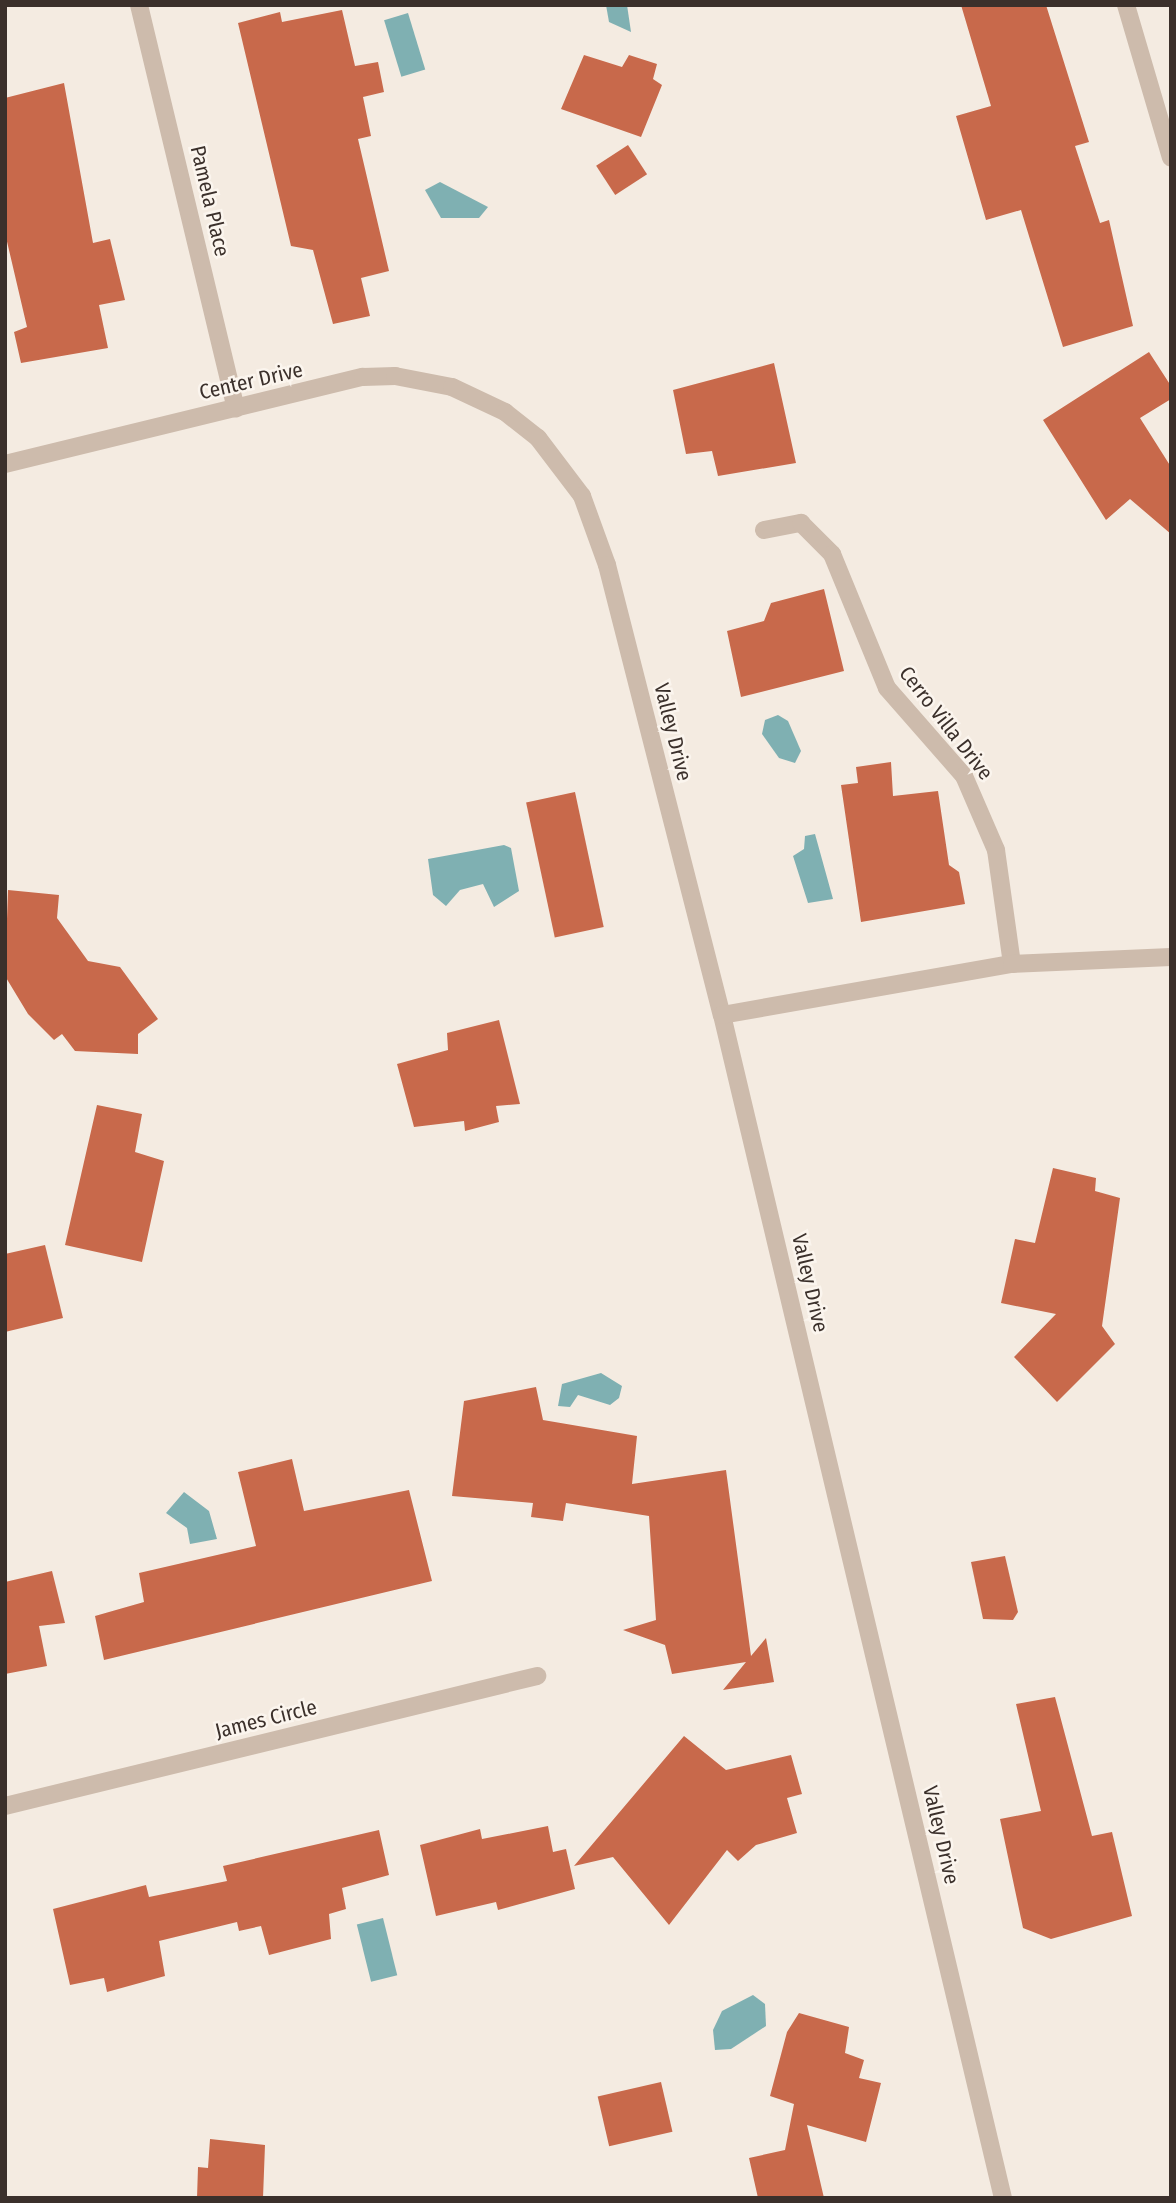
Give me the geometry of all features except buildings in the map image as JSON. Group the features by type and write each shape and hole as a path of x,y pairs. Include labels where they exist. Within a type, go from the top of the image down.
{"street":[{"name":"Pamela Place","path":"139,5 236,408"},
{"path":"1126,5 1171,158"},
{"name":"Center Drive","path":"5,464 363,377 395,376 452,387 505,412"},
{"name":"Valley Drive","path":"505,412 560,464 594,527 722,1016 1003,2198"},
{"name":"Cerro Villa Drive","path":"764,530 801,523 832,554 887,688 964,776 996,850 1012,964"},
{"path":"722,1016 1012,964 1171,957"},
{"name":"James Circle","path":"5,1806 537,1676"}],"water":[{"path":"606,5 627,5 631,32 609,22"},
{"path":"408,13 425,69 401,77 384,20"},
{"path":"440,182 488,207 479,218 441,218 425,190"},
{"path":"778,715 788,721 801,751 795,763 779,758 762,734 765,720"},
{"path":"815,834 833,899 808,903 793,856 804,849 805,836"},
{"path":"504,845 511,848 519,891 494,907 483,884 460,890 446,906 433,895 428,859"},
{"path":"601,1373 622,1386 619,1398 610,1405 578,1395 570,1407 558,1406 562,1384"},
{"path":"184,1492 209,1511 217,1539 190,1544 187,1528 166,1513"},
{"path":"383,1918 397,1975 371,1982 357,1925"},
{"path":"753,1995 765,2004 766,2026 731,2049 715,2050 713,2030 722,2011"}]}
